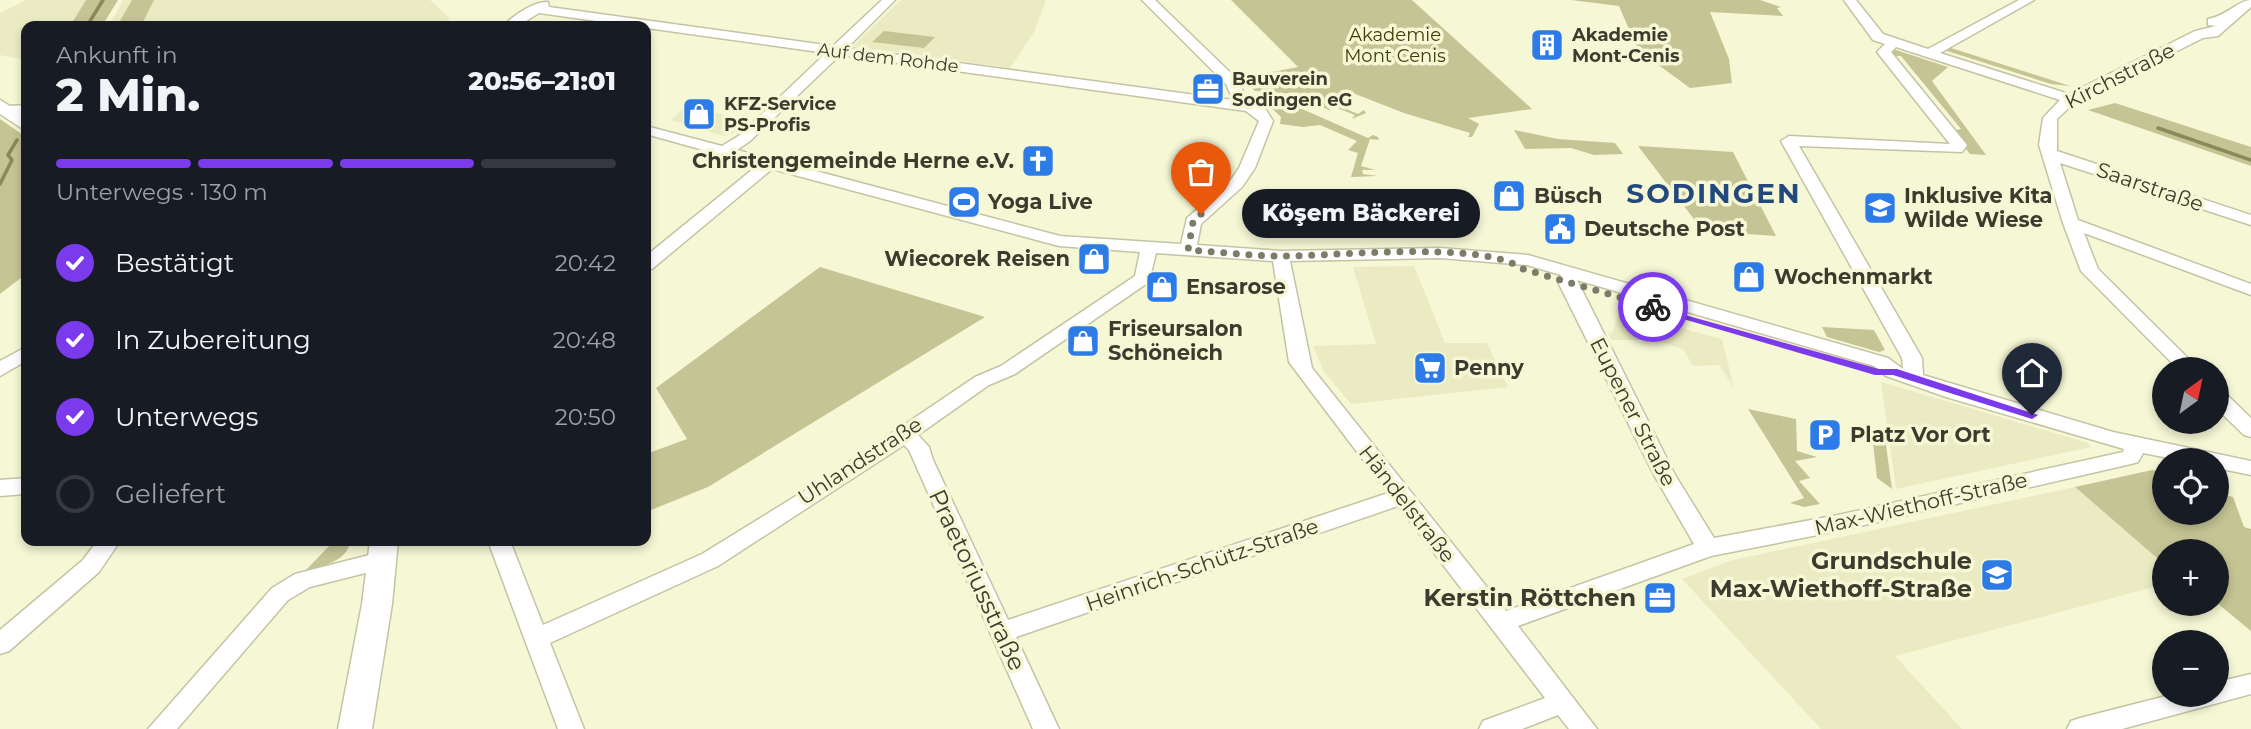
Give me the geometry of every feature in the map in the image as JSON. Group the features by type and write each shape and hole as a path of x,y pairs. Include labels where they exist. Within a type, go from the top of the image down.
{"main road":[{"path":"0,87 17,104"},
{"path":"355,729 383,551"}],"street":[{"path":"516,21 536,6 550,0"},
{"path":"730,152 889,0"},
{"path":"1148,0 1231,82 1242,104 1261,113 1266,121 1247,167 1236,184 1193,222 1188,250"},
{"path":"1850,0 1878,37 2070,99"},
{"path":"1989,0 2013,8"},
{"path":"1930,53 2028,0"},
{"name":"Kirchstraße","path":"2177,357 2090,271 2049,154 2047,135 2050,118 2070,99 2200,34 2225,27 2224,21 2251,1"},
{"name":"Auf dem Rohde","path":"536,6 639,21"},
{"name":"Auf dem Rohde","path":"651,23 1242,104"},
{"path":"1894,42 1884,52 1959,145 1957,149 1789,141 1912,358 1913,378"},
{"path":"651,125 683,131 730,152"},
{"path":"651,131 1042,237 1281,256 1440,253 1512,261 1523,269 1569,277 1881,362 1893,372 2152,449"},
{"name":"Saarstraße","path":"2049,154 2251,220"},
{"path":"651,261 768,164"},
{"path":"2071,223 2251,290"},
{"name":"Uhlandstraße","path":"537,638 710,560 906,435 982,381 1008,370 1143,278 1149,247"},
{"name":"Händelstraße","path":"1281,256 1299,362 1401,498 1584,729"},
{"name":"Eupener Straße","path":"1569,277 1665,475 1708,548"},
{"path":"0,370 21,356"},
{"path":"2230,410 2251,430"},
{"name":"Praetoriusstraße","path":"906,435 919,447 922,460 1046,729"},
{"name":"Max-Wiethoff-Straße","path":"1500,623 1708,548 1860,519 2131,457 2136,446"},
{"path":"2229,463 2251,468"},
{"path":"0,488 21,486"},
{"name":"Heinrich-Schütz-Straße","path":"1002,632 1401,498"},
{"path":"0,644 91,566 105,546"},
{"path":"501,546 571,729"},
{"path":"161,729 280,594 303,580 383,551"},
{"path":"2229,690 2251,684"},
{"path":"1492,729 1563,702"},
{"path":"2080,729 2165,707"}],"shaded area":[{"path":"26,0 86,0 73,21 21,21 21,59 0,55 0,13"},
{"path":"123,0 430,0 450,19 447,21 112,21"},
{"path":"901,0 1046,0 1034,32 1010,68 853,46"},
{"path":"689,104 748,120 732,134 724,136 671,120"},
{"path":"1414,266 1445,343 1487,343 1508,387 1351,404 1324,372 1313,346 1376,344 1353,267"},
{"path":"1620,312 1722,339 1734,388 1719,365 1693,366 1683,349 1654,340 1612,340 1608,333 1612,333"},
{"path":"1881,382 2088,443 2091,447 1896,489"},
{"path":"2075,487 2152,554 2152,587 1895,656 1962,729 1821,729 1682,579 1733,560"}],"green space":[{"path":"86,0 118,0 105,21 73,21"},
{"path":"132,0 154,0 144,21 120,21"},
{"name":"Akademie Mont Cenis","path":"1231,0 1412,0 1532,109 1468,118 1479,124 1472,137 1468,137 1470,133 1404,113 1345,90 1325,100 1358,114 1364,110 1366,113 1352,119 1355,115 1335,107 1329,110 1293,94 1255,91 1241,78 1298,67"},
{"path":"1571,0 1760,0 1781,7 1777,8 1783,16 1710,12 1729,59 1732,83 1690,88 1638,50 1619,6"},
{"path":"884,31 935,37 924,48 872,42"},
{"path":"1948,47 2070,86 2051,84 1944,50"},
{"path":"1890,50 1948,67 1932,81 1986,155 1970,154 1952,131 1961,129 1901,56 1891,56"},
{"path":"1263,100 1284,101 1368,138 1373,135 1378,137 1379,140 1370,139 1361,166 1375,170 1362,170 1363,174 1377,176 1351,177 1358,153 1348,150 1357,141 1320,125 1303,127 1280,124 1281,117"},
{"path":"2115,103 2251,147 2251,166 2088,110"},
{"path":"0,119 21,134 21,278 0,294"},
{"path":"1514,130 1558,139 1615,143 1623,154 1594,155 1571,148 1525,149"},
{"path":"1638,146 1733,152 1776,236 1703,231"},
{"path":"820,267 985,317 708,487 651,510 651,452 687,439 656,388"},
{"path":"1822,327 1874,330 1885,350 1879,352 1827,337"},
{"path":"1748,409 1796,419 1797,451 1817,457 1795,461 1810,478 1799,481 1820,504 1804,507 1790,503 1804,498"},
{"path":"1872,435 1885,438 1892,489 1877,478"},
{"path":"2152,470 2152,525 2229,525 2229,496 2233,497 2244,527 2251,529 2251,631 2229,613 2229,539 2152,539 2152,554 2075,487"},
{"path":"329,546 349,546 344,554 333,562 305,571"}],"waterway":[{"path":"90,21 103,0"},
{"path":"2158,128 2251,160"},
{"path":"0,184 12,160 8,155 17,140"}],"way so far":[{"path":"1201,214 1193,222 1188,250 1281,256 1440,253 1486,256 1512,261 1523,269 1653,307"}],"place":[{"name":"Akademie Mont-Cenis","path":"1547,45"},
{"name":"Bauverein Sodingen eG","path":"1208,89"},
{"name":"KFZ-Service PS-Profis","path":"699,114"},
{"name":"Christengemeinde Herne e.V.","path":"1038,161"},
{"name":"Büsch","path":"1509,196"},
{"name":"Yoga Live","path":"964,202"},
{"name":"Inklusive Kita Wilde Wiese","path":"1880,208"},
{"name":"Köşem Bäckerei","path":"1201,214"},
{"name":"Deutsche Post","path":"1560,229"},
{"name":"Wiecorek Reisen","path":"1094,259"},
{"name":"Wochenmarkt","path":"1749,277"},
{"name":"Ensarose","path":"1162,287"},
{"name":"Friseursalon Schöneich","path":"1083,341"},
{"name":"Penny","path":"1430,368"},
{"name":"Platz Vor Ort","path":"1825,435"},
{"name":"Grundschule Max-Wiethoff-Straße","path":"1997,575"},
{"name":"Kerstin Röttchen","path":"1660,598"}],"district":[{"name":"SODINGEN","path":"1714,193"}],"route":[{"path":"1653,307 1879,372 1893,372 2032,415"}]}
